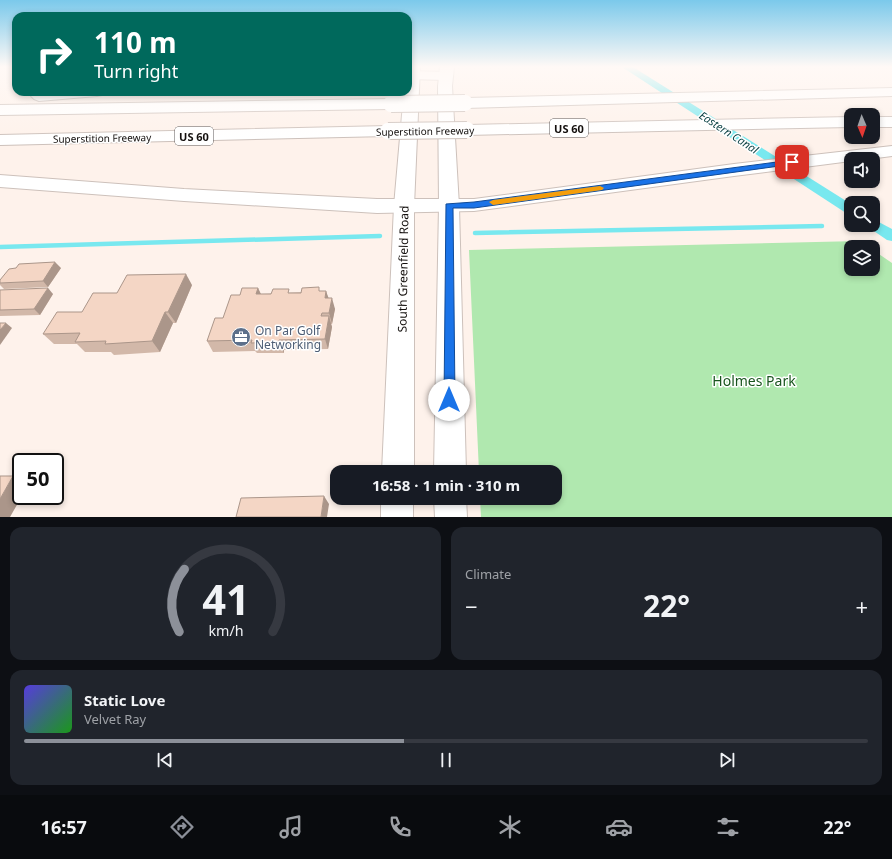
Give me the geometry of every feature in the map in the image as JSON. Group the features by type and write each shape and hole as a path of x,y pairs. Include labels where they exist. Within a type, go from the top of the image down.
{"main road":[{"path":"446,91 449,206 450,465"},
{"path":"0,110 465,103 892,92"},
{"path":"0,98 32,96"},
{"name":"South Greenfield Road","path":"398,465 404,206 410,96"},
{"name":"Superstition Freeway","path":"0,140 844,122"},
{"path":"880,122 892,122"},
{"path":"0,181 184,195 377,206 449,206 474,205 734,170 892,151"},
{"path":"397,505 397,517"},
{"path":"450,505 451,517"}],"green space":[{"name":"Holmes Park","path":"844,241 844,276 880,276 880,255 892,263 892,517 481,517 480,505 562,505 562,465 479,465 469,250"}],"building":[{"path":"55,262 43,281 0,283 0,280 9,269 16,268 19,264"},
{"path":"186,274 168,312 165,312 152,341 105,344 106,341 75,342 80,333 43,334 57,312 82,312 93,293 117,293 127,275"},
{"path":"319,287 319,291 326,291 325,298 332,298 329,313 322,313 321,316 329,316 325,339 279,340 279,342 251,343 252,340 207,341 215,318 223,318 231,295 240,295 242,288 258,288 256,294 271,294 273,289 289,289 288,293 301,293 302,288"},
{"path":"48,288 34,309 0,310 0,290"},
{"path":"0,323 6,323 0,330"},
{"path":"0,476 12,476 12,478 0,499"},
{"path":"324,496 321,517 236,517 241,498"}],"waterway":[{"name":"Eastern Canal","path":"665,91 844,206"},
{"path":"475,233 822,226"},
{"name":"Eastern Canal","path":"880,228 892,236"},
{"path":"0,247 380,236"}],"slow traffic":[{"path":"493,202 600,188"}],"place":[{"name":"On Par Golf Networking","path":"241,337"}],"route":[{"path":"449,400 449,206 474,205 792,162"}]}
